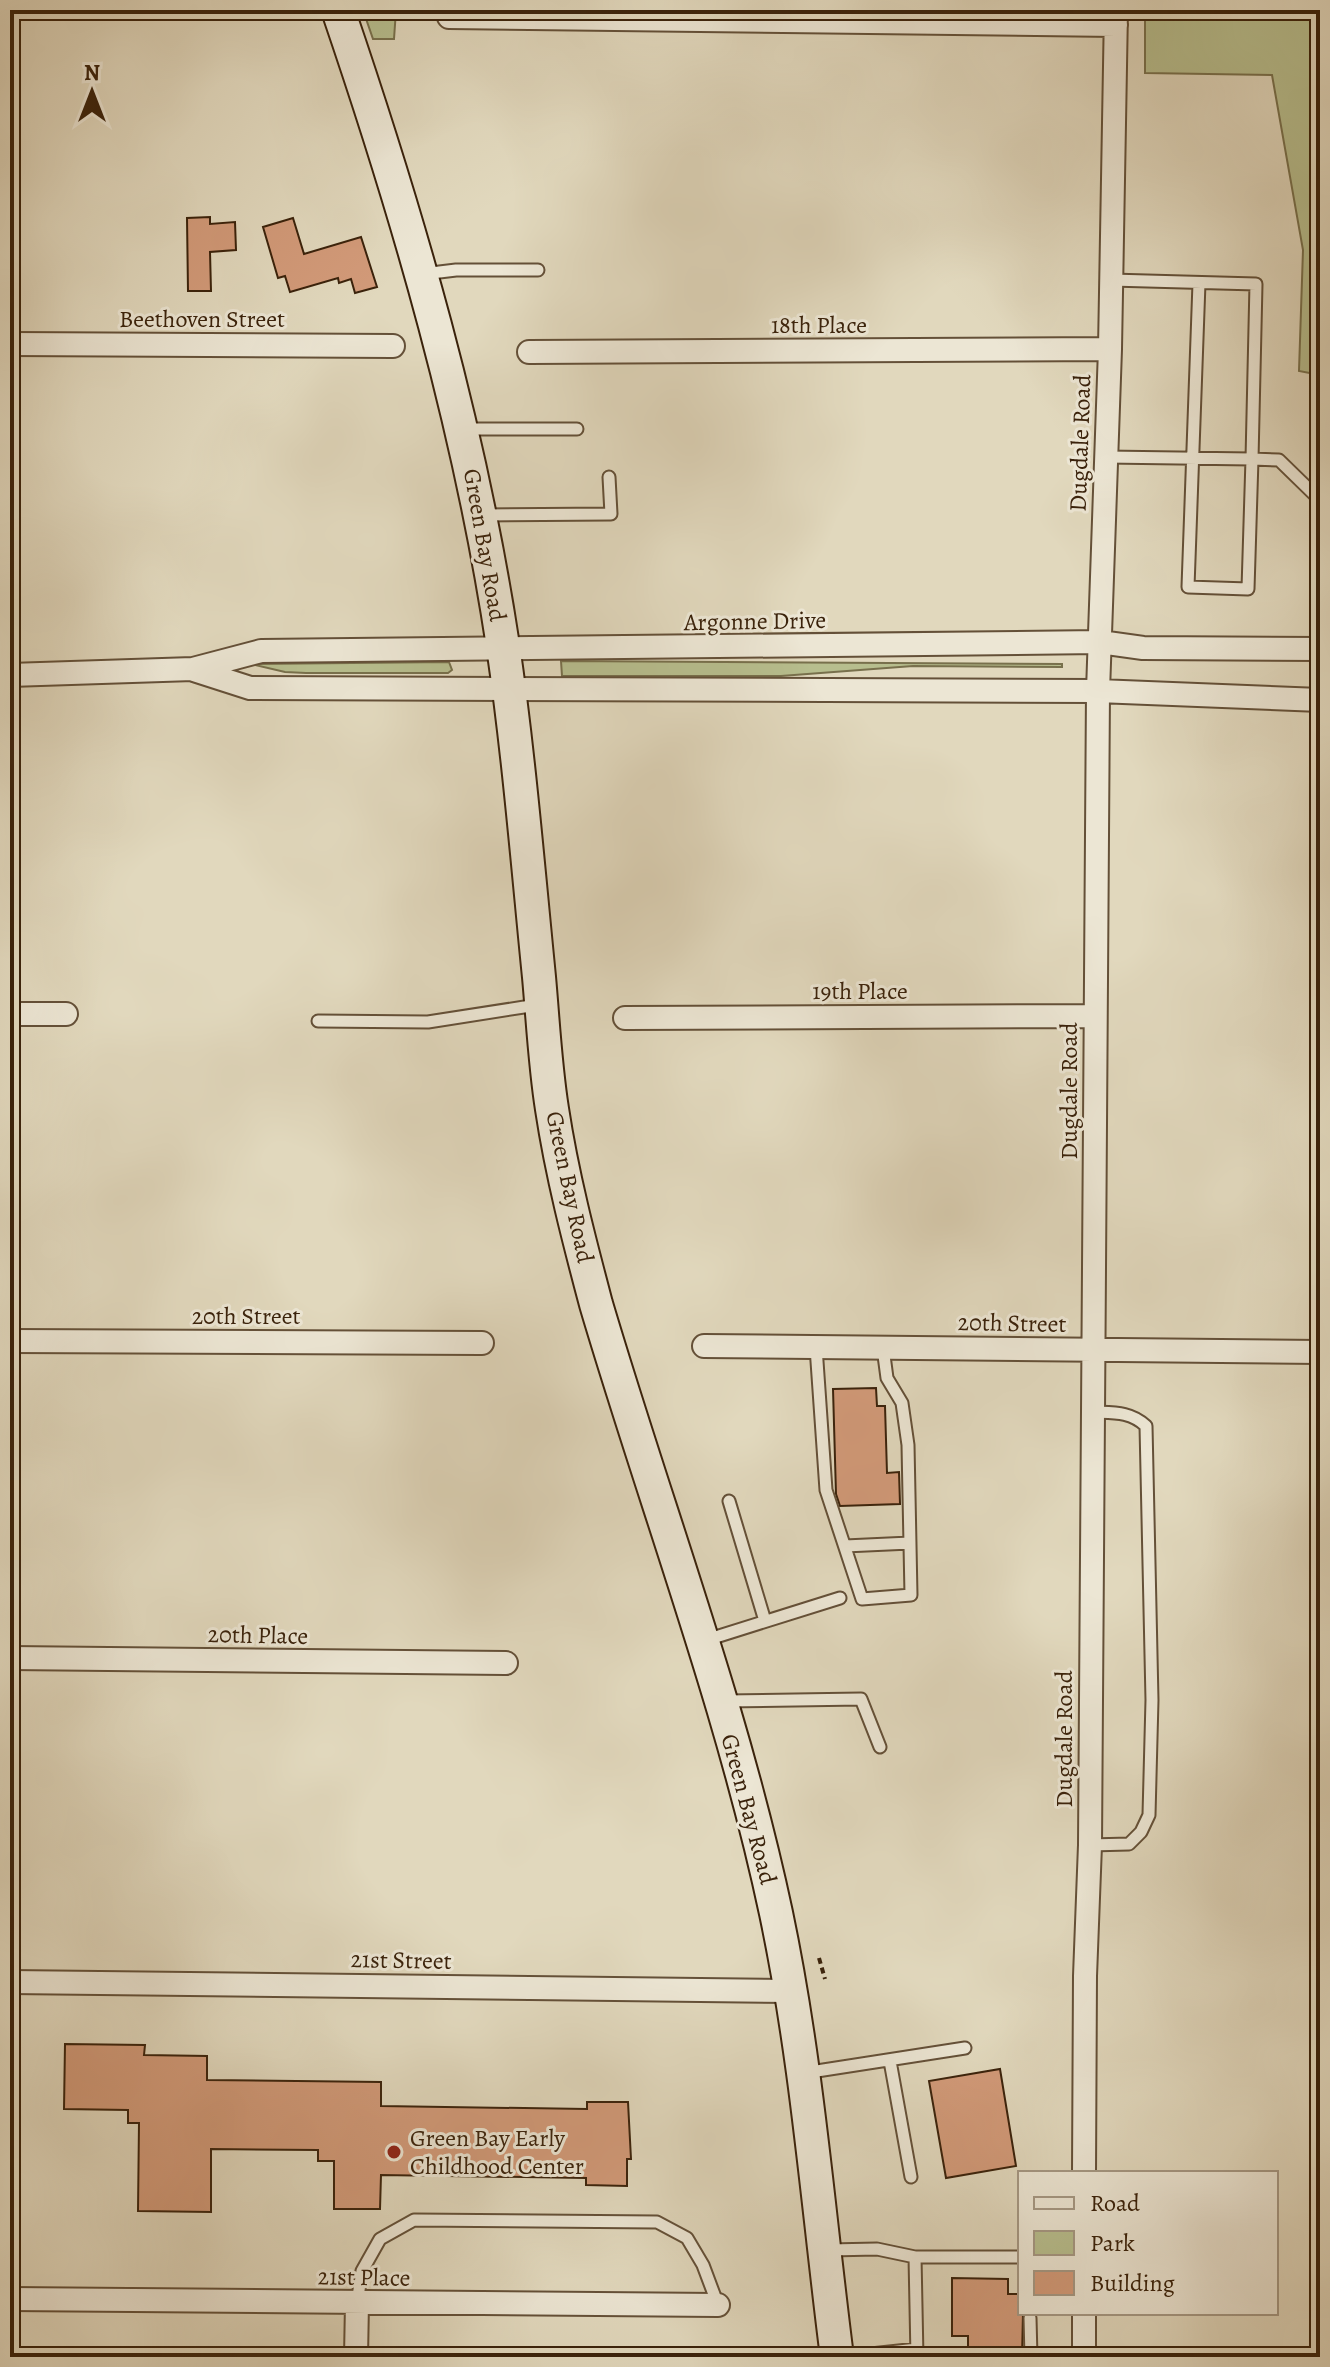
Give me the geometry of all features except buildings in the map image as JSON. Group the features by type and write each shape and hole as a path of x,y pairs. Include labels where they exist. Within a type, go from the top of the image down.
{"main road":[{"name":"Green Bay Road","path":"338,10 423,275 481,515 508,688 552,1109 596,1304 702,1641 756,1831 791,1991 840,2357"}],"street":[{"path":"449,17 1116,18"},
{"name":"Dugdale Road","path":"1084,2171 1085,1976 1090,1845 1098,691 1110,349 1116,18"},
{"name":"Beethoven Street","path":"10,344 393,346"},
{"name":"18th Place","path":"529,352 1110,349"},
{"name":"Argonne Drive","path":"10,675 193,669 261,651 1100,642 1143,648 1320,649"},
{"name":"Argonne Drive","path":"193,669 250,688 1098,691 1320,700"},
{"path":"10,1014 66,1014"},
{"name":"19th Place","path":"625,1018 1095,1016"},
{"name":"20th Street","path":"10,1341 482,1343"},
{"name":"20th Street","path":"704,1346 1320,1352"},
{"name":"20th Place","path":"10,1658 506,1663"},
{"name":"21st Street","path":"10,1982 791,1991"},
{"name":"21st Place","path":"10,2299 718,2305"},
{"path":"356,2357 357,2303"},
{"path":"1084,2315 1084,2357"}],"lane":[{"path":"423,275 456,270 538,270"},
{"path":"1111,280 1256,284 1248,589 1188,587 1199,283"},
{"path":"462,429 577,429"},
{"path":"1106,457 1279,460 1320,500"},
{"path":"481,515 611,514 609,477"},
{"path":"318,1021 428,1022 541,1004"},
{"path":"816,1347 826,1490 862,1599 911,1595 908,1445 902,1403 887,1378 883,1348"},
{"path":"1090,1845 1129,1844 1141,1832 1149,1815 1152,1700 1146,1426 1136,1417 1126,1414 1092,1412"},
{"path":"729,1501 765,1621"},
{"path":"845,1546 910,1543"},
{"path":"702,1641 840,1598"},
{"path":"720,1701 861,1699 880,1747"},
{"path":"803,2073 965,2048"},
{"path":"890,2061 911,2177"},
{"path":"357,2303 362,2271 380,2239 414,2220 657,2222 687,2238 703,2265 718,2305"},
{"path":"824,2251 877,2249 915,2257 1018,2257"},
{"path":"840,2357 917,2353 915,2257"},
{"path":"1030,2318 1031,2357"}],"path":[{"path":"819,1958 825,1979"}],"green space":[{"path":"363,10 396,10 394,39 373,39"},
{"path":"1145,10 1320,10 1320,375 1299,371 1303,250 1272,75 1145,73"},
{"path":"561,661 1062,664 1062,667 913,666 781,676 562,676"},
{"path":"449,662 452,670 448,673 306,673 285,672 251,664"}],"place":[{"name":"Green Bay Early Childhood Center","path":"394,2152"}]}
